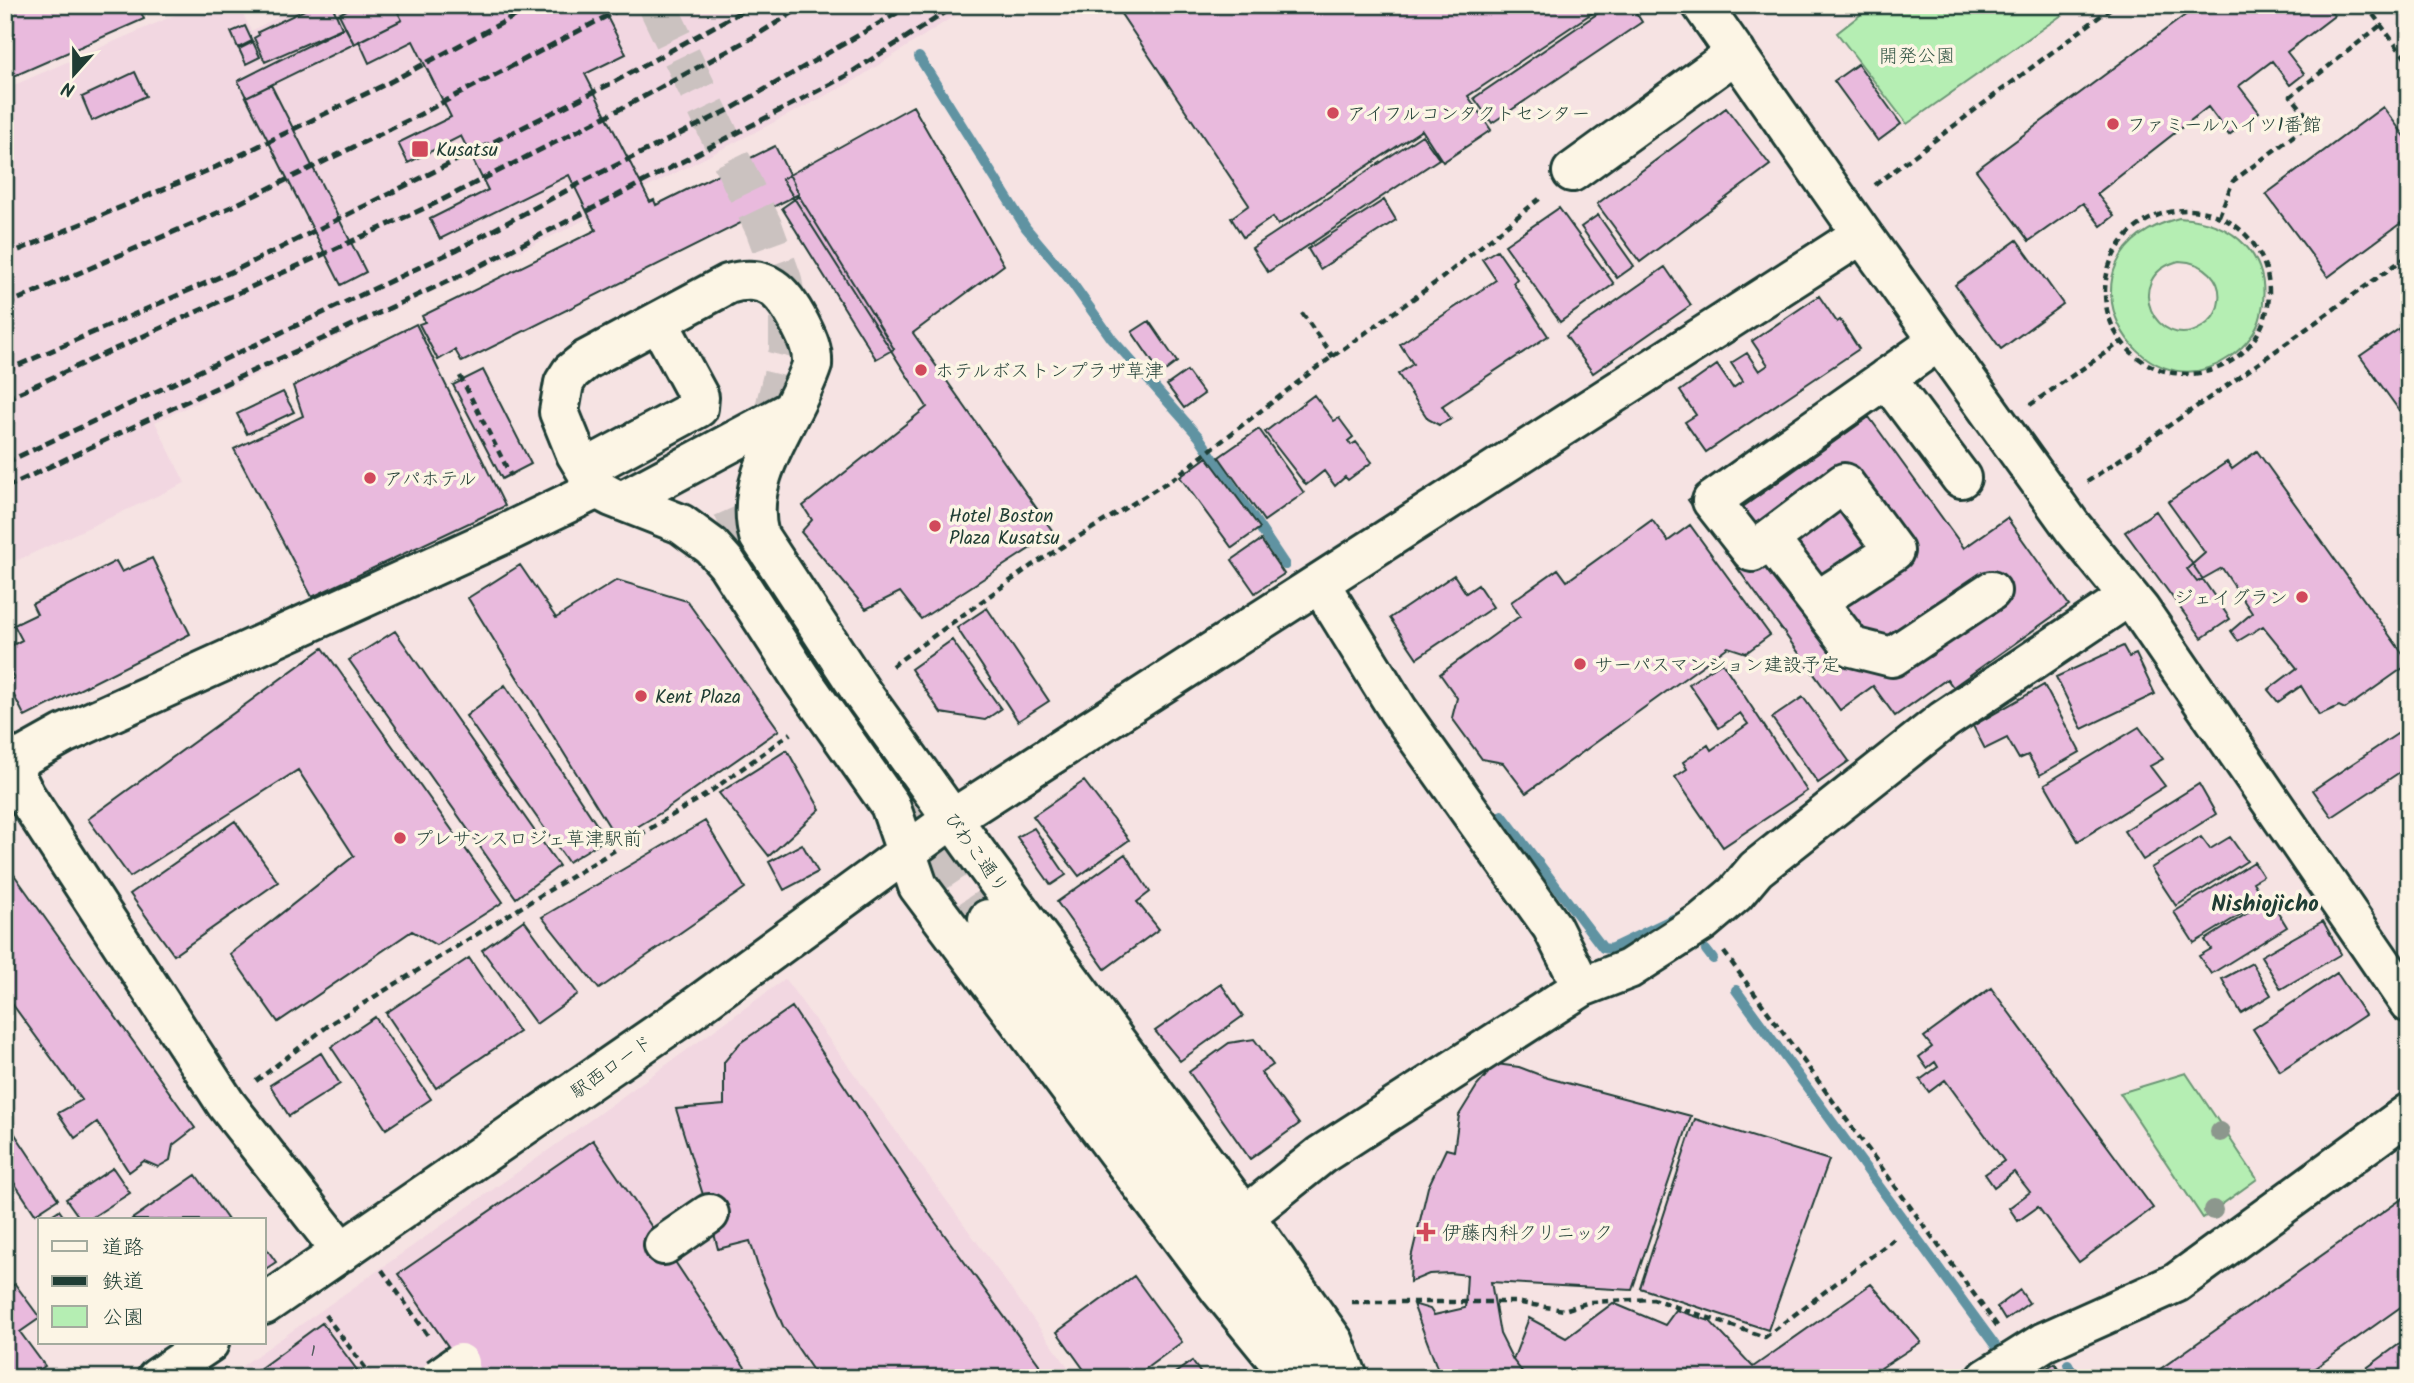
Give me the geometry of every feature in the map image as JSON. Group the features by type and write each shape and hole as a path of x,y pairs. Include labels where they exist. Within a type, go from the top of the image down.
{"street":[{"path":"1702,5 2073,528 2140,611 2409,1003"},
{"path":"1573,172 1736,53"},
{"name":"駅西ロード","path":"266,1304 676,1021 952,819 1320,584 1853,221"},
{"name":"びわこ通り","path":"659,323 720,288 744,280 771,286 783,295 793,310 812,352 809,375 790,411 761,480 755,505 759,536 862,693 1245,1216 1334,1342 1348,1378"},
{"path":"601,486 698,408 699,397 659,323 586,360 571,372 564,383 559,412 563,425 601,486 681,524 711,546 727,564 802,680 890,805 918,886 1221,1291 1284,1368 1296,1378"},
{"path":"1817,601 1894,551 1844,483 1752,552 1712,501 1939,341"},
{"path":"1886,378 1961,478"},
{"path":"342,1252 226,1104 10,777 64,734 504,534 601,486 790,411"},
{"path":"1769,539 1852,647 1892,657 1991,591"},
{"path":"1320,584 1398,710 1552,927 1582,987"},
{"path":"1245,1216 1321,1155 1582,987 1629,969 1702,922 1735,894 1756,869 1944,720 2127,597"},
{"path":"988,919 1196,1208 1326,1378"},
{"path":"1987,1378 2044,1342 2176,1283 2409,1113"},
{"path":"664,1245 709,1214"},
{"path":"157,1378 208,1344"}],"path":[{"path":"1853,221 2115,5"},
{"path":"2366,5 2409,64"},
{"path":"2219,216 2233,181 2312,122 2291,96 2381,26"},
{"path":"892,666 1031,566 1174,478 1442,278 1573,172"},
{"path":"2193,210 2219,216 2243,231 2260,252 2269,279 2269,306 2260,332 2243,354 2220,369 2193,375 2165,373 2140,361 2120,342 2108,318 2104,291 2109,265 2122,241 2142,223 2166,212 2193,210"},
{"path":"2078,486 2217,393 2409,255"},
{"path":"1302,313 1333,357"},
{"path":"2029,406 2120,342"},
{"path":"460,376 511,476"},
{"path":"226,1104 333,1022 707,794 793,732"},
{"path":"1702,922 2005,1336"},
{"path":"1348,1302 1515,1303 1564,1310 1590,1302 1653,1299 1765,1337 1897,1237"},
{"path":"379,1265 445,1363"},
{"path":"325,1315 373,1378"}],"shaded area":[{"path":"198,5 239,5 251,31 301,5 971,5 854,81 563,231 155,422 185,483 5,566 5,89"},
{"path":"785,979 1076,1378 225,1378 539,1157"}],"green space":[{"name":"開発公園","path":"1873,5 2076,5 1907,124 1837,33"},
{"path":"2179,218 2217,226 2233,234 2246,246 2261,275 2261,315 2249,339 2235,353 2196,371 2164,367 2138,351 2119,325 2111,295 2117,264 2138,237","holes":["2179,261 2204,269 2215,280 2219,296 2217,309 2210,321 2202,327 2186,333 2171,331 2159,322 2151,310 2148,296 2151,282 2161,269"]},
{"path":"2186,1073 2257,1179 2203,1218 2120,1093"}],"building":[{"path":"5,5 138,5 144,19 5,80"},
{"path":"315,5 332,5 342,28 265,62 254,38 259,35 258,32"},
{"path":"356,5 394,5 402,20 354,44 339,14"},
{"name":"Kusatsu","path":"394,5 601,5 626,54 585,74 650,202 654,200 656,205 775,146 799,194 462,362 455,350 438,360 419,324 425,322 422,316 596,230 569,175 440,239 430,219 488,190 461,136 408,163 398,143 451,117 413,41 369,63 359,41 402,20"},
{"name":"アイフルコンタクトセンター","path":"1115,5 1604,5 1468,96 1491,130 1443,162 1422,130 1278,225 1273,217 1243,237 1231,218 1249,205"},
{"path":"1610,5 1631,5 1642,22 1492,123 1474,98"},
{"name":"ファミールハイツ1番館","path":"2199,5 2326,5 2334,16 2287,52 2304,74 2290,85 2272,61 2239,86 2259,112 2229,135 2208,107 2097,194 2114,216 2101,226 2083,203 2029,241 1976,170"},
{"path":"245,26 252,41 238,48 231,32"},
{"path":"345,27 354,44 246,97 238,81"},
{"path":"253,42 260,57 246,64 239,49"},
{"path":"1858,64 1901,124 1878,141 1834,81"},
{"path":"135,72 146,96 92,121 82,97"},
{"path":"271,85 366,272 341,285 246,97"},
{"name":"ホテルボストンプラザ草津","path":"913,106 1004,265 913,333 1054,533 921,619 900,592 866,609 801,532 812,520 803,506 927,407 782,179"},
{"path":"2383,107 2409,142 2409,217 2328,277 2266,194"},
{"path":"1726,108 1770,165 1640,262 1597,204"},
{"path":"1422,135 1439,159 1268,272 1252,248"},
{"path":"799,196 894,349 876,359 782,208"},
{"path":"1384,200 1396,220 1320,269 1308,249"},
{"path":"1559,208 1614,284 1560,322 1505,245"},
{"path":"1598,215 1634,266 1617,278 1581,227"},
{"path":"2017,240 2063,304 2001,349 1955,285"},
{"path":"1497,250 1517,279 1513,283 1548,336 1442,406 1451,419 1439,425 1428,419 1398,374 1413,364 1400,344 1496,280 1482,259"},
{"path":"1665,267 1691,305 1593,373 1566,336"},
{"path":"1819,296 1837,322 1840,320 1859,349 1706,452 1685,422 1696,415 1680,391 1717,365 1733,388 1743,381 1731,363 1747,353 1759,371 1768,365 1752,341"},
{"path":"1149,321 1177,362 1161,374 1132,332"},
{"path":"2409,322 2409,424 2360,356"},
{"name":"アパホテル","path":"416,324 505,506 312,597 234,449 303,416 293,386"},
{"path":"483,370 531,464 502,479 453,385"},
{"path":"1187,371 1204,394 1184,408 1167,385"},
{"path":"283,392 294,412 247,434 237,414"},
{"path":"1314,395 1334,421 1339,418 1353,437 1348,441 1351,445 1356,442 1372,462 1348,480 1345,477 1335,486 1324,471 1306,485 1265,432"},
{"path":"1869,417 1964,548 2007,518 2069,605 1953,687 1947,679 1895,716 1873,686 1840,710 1688,500 1722,476 1744,506"},
{"path":"1259,429 1304,493 1264,521 1219,457"},
{"name":"ジェイグラン","path":"2257,451 2405,657 2403,668 2345,709 2339,706 2319,715 2301,686 2278,702 2268,690 2297,668 2263,626 2238,641 2231,631 2252,613 2222,568 2197,582 2187,569 2205,553 2168,502 2227,462 2232,469"},
{"path":"1207,457 1260,528 1232,548 1180,477"},
{"path":"2156,511 2230,619 2202,638 2125,532"},
{"name":"サーパスマンション建設予定","path":"1652,520 1668,541 1690,525 1770,635 1746,653 1728,647 1526,793 1503,763 1482,759 1452,718 1457,698 1440,674 1520,616 1511,602 1558,569 1567,581"},
{"path":"1261,540 1284,574 1255,593 1232,560"},
{"path":"152,558 190,634 25,717 7,682 14,678 5,661 5,649 22,640 14,625 37,614 32,604 116,561 122,572"},
{"name":"Kent Plaza","path":"520,565 556,618 617,580 687,601 779,730 662,812 617,839 468,598"},
{"path":"1454,575 1466,593 1478,585 1493,607 1417,658 1390,618"},
{"path":"987,608 1049,701 1018,721 957,628"},
{"path":"395,631 559,866 516,898 349,660"},
{"path":"952,640 1001,709 985,720 941,713 911,669"},
{"path":"2123,646 2129,657 2136,654 2155,694 2082,729 2056,677"},
{"name":"プレサンスロジェ草津駅前","path":"323,648 503,902 436,945 412,931 278,1022 230,954 354,856 298,770 130,877 88,819"},
{"path":"1722,662 1807,791 1723,847 1675,777 1687,769 1683,762 1708,745 1711,750 1748,724 1740,713 1719,728 1689,684"},
{"path":"505,685 606,839 568,862 466,716"},
{"path":"2044,685 2080,752 2040,775 2028,755 2019,759 2007,738 1985,749 1973,726"},
{"path":"1803,697 1849,761 1818,783 1772,718"},
{"path":"2409,726 2409,766 2332,817 2313,790"},
{"path":"2139,727 2163,759 2150,766 2165,786 2078,841 2045,784"},
{"path":"787,750 820,809 769,856 719,793"},
{"path":"1084,781 1129,840 1079,876 1033,816"},
{"path":"2199,784 2216,814 2143,860 2124,831"},
{"path":"235,821 278,882 174,955 130,894"},
{"path":"705,821 745,888 599,989 542,917"},
{"path":"1034,828 1066,875 1051,885 1017,837"},
{"path":"2201,837 2210,849 2230,837 2247,861 2176,906 2151,868"},
{"path":"802,844 818,872 784,890 769,862"},
{"path":"1125,854 1150,892 1137,902 1159,929 1105,969 1057,902"},
{"path":"5,862 195,1128 173,1145 170,1160 158,1167 144,1161 129,1172 97,1122 75,1138 58,1113 82,1100 5,994"},
{"path":"2254,862 2263,876 2253,882 2264,900 2194,943 2174,912"},
{"path":"2270,899 2287,927 2211,974 2199,956 2211,949 2205,940"},
{"path":"524,920 578,994 536,1024 482,950"},
{"path":"2323,921 2341,954 2281,989 2261,956"},
{"path":"469,958 519,1032 436,1088 386,1013"},
{"path":"2252,963 2271,995 2241,1013 2222,979"},
{"path":"2337,973 2365,1015 2280,1071 2253,1029"},
{"path":"1221,984 1243,1016 1180,1061 1155,1031"},
{"path":"1991,988 2153,1208 2079,1262 2038,1207 2018,1221 2009,1208 2030,1192 2014,1172 1994,1187 1985,1174 2004,1161 1945,1080 1929,1092 1920,1080 1938,1067 1935,1062 1927,1068 1919,1057 1932,1047 1924,1037"},
{"path":"792,1007 933,1219 1049,1378 818,1378 783,1326 760,1273 750,1241 718,1249 676,1109 724,1105 724,1062 740,1043"},
{"path":"375,1017 431,1099 386,1129 331,1047"},
{"path":"1254,1039 1273,1065 1261,1073 1299,1124 1250,1159 1189,1072 1229,1043"},
{"path":"321,1053 340,1084 289,1116 270,1085"},
{"path":"1496,1064 1519,1067 1548,1078 1691,1116 1632,1290 1491,1282 1500,1334 1513,1360 1527,1378 1441,1378 1413,1304 1430,1309 1434,1315 1465,1308 1467,1275 1429,1274 1410,1282 1411,1258 1428,1187 1446,1149 1454,1151 1459,1115 1477,1086"},
{"path":"5,1119 58,1199 35,1214 5,1169"},
{"path":"1695,1119 1829,1160 1768,1330 1640,1288"},
{"path":"593,1140 752,1378 470,1378 398,1274"},
{"path":"113,1168 130,1193 91,1218 80,1218 66,1199"},
{"path":"196,1175 227,1218 133,1218"},
{"path":"2409,1194 2409,1301 2301,1378 2160,1378 2156,1372"},
{"path":"59,1210 65,1218 47,1218"},
{"path":"266,1248 276,1262 266,1269"},
{"path":"1134,1276 1182,1342 1133,1378 1090,1378 1057,1332"},
{"path":"15,1284 38,1315 38,1319 20,1332 45,1366 28,1378 5,1378 5,1290"},
{"path":"1871,1284 1921,1342 1881,1368 1886,1378 1527,1378 1513,1360 1529,1318 1566,1338 1613,1303 1665,1325 1676,1310 1710,1321 1753,1367"},
{"path":"2020,1290 2029,1303 2005,1320 1997,1307"},
{"path":"322,1323 363,1378 247,1378"},
{"path":"2409,1337 2409,1378 2353,1378"},
{"path":"1192,1361 1204,1378 1168,1378"},
{"path":"2055,1363 2064,1378 2031,1378"}],"waterway":[{"path":"919,57 1026,228 1070,280 1112,339 1199,437 1285,565"},
{"path":"1502,815 1603,948 1610,949 1675,918"},
{"path":"1706,950 1713,959"},
{"path":"1736,990 1997,1348"},
{"path":"2068,1364 2075,1378"}],"tunnel":[{"path":"657,5 764,228 783,280 788,309 788,351 766,441"},
{"path":"732,508 753,555 826,677 988,919"}],"railway":[{"path":"5,256 216,167 388,83 536,5"},
{"path":"5,305 231,207 415,117 628,5"},
{"path":"5,371 240,268 612,83 753,5"},
{"path":"5,399 436,203 630,104 752,38 805,5"},
{"path":"5,463 456,250 588,179 731,109 911,5"},
{"path":"5,488 466,273 844,77 957,5"}],"place":[{"name":"アイフルコンタクトセンター","path":"1333,113"},
{"name":"ファミールハイツ1番館","path":"2113,124"},
{"name":"Kusatsu","path":"420,149"},
{"name":"ホテルボストンプラザ草津","path":"921,370"},
{"name":"アパホテル","path":"370,478"},
{"name":"Hotel Boston Plaza Kusatsu","path":"935,526"},
{"name":"ジェイグラン","path":"2302,597"},
{"name":"サーパスマンション建設予定","path":"1580,664"},
{"name":"Kent Plaza","path":"641,696"},
{"name":"プレサンスロジェ草津駅前","path":"400,838"},
{"name":"伊藤内科クリニック","path":"1426,1232"}],"district":[{"name":"Nishiojicho","path":"2265,903"}]}
